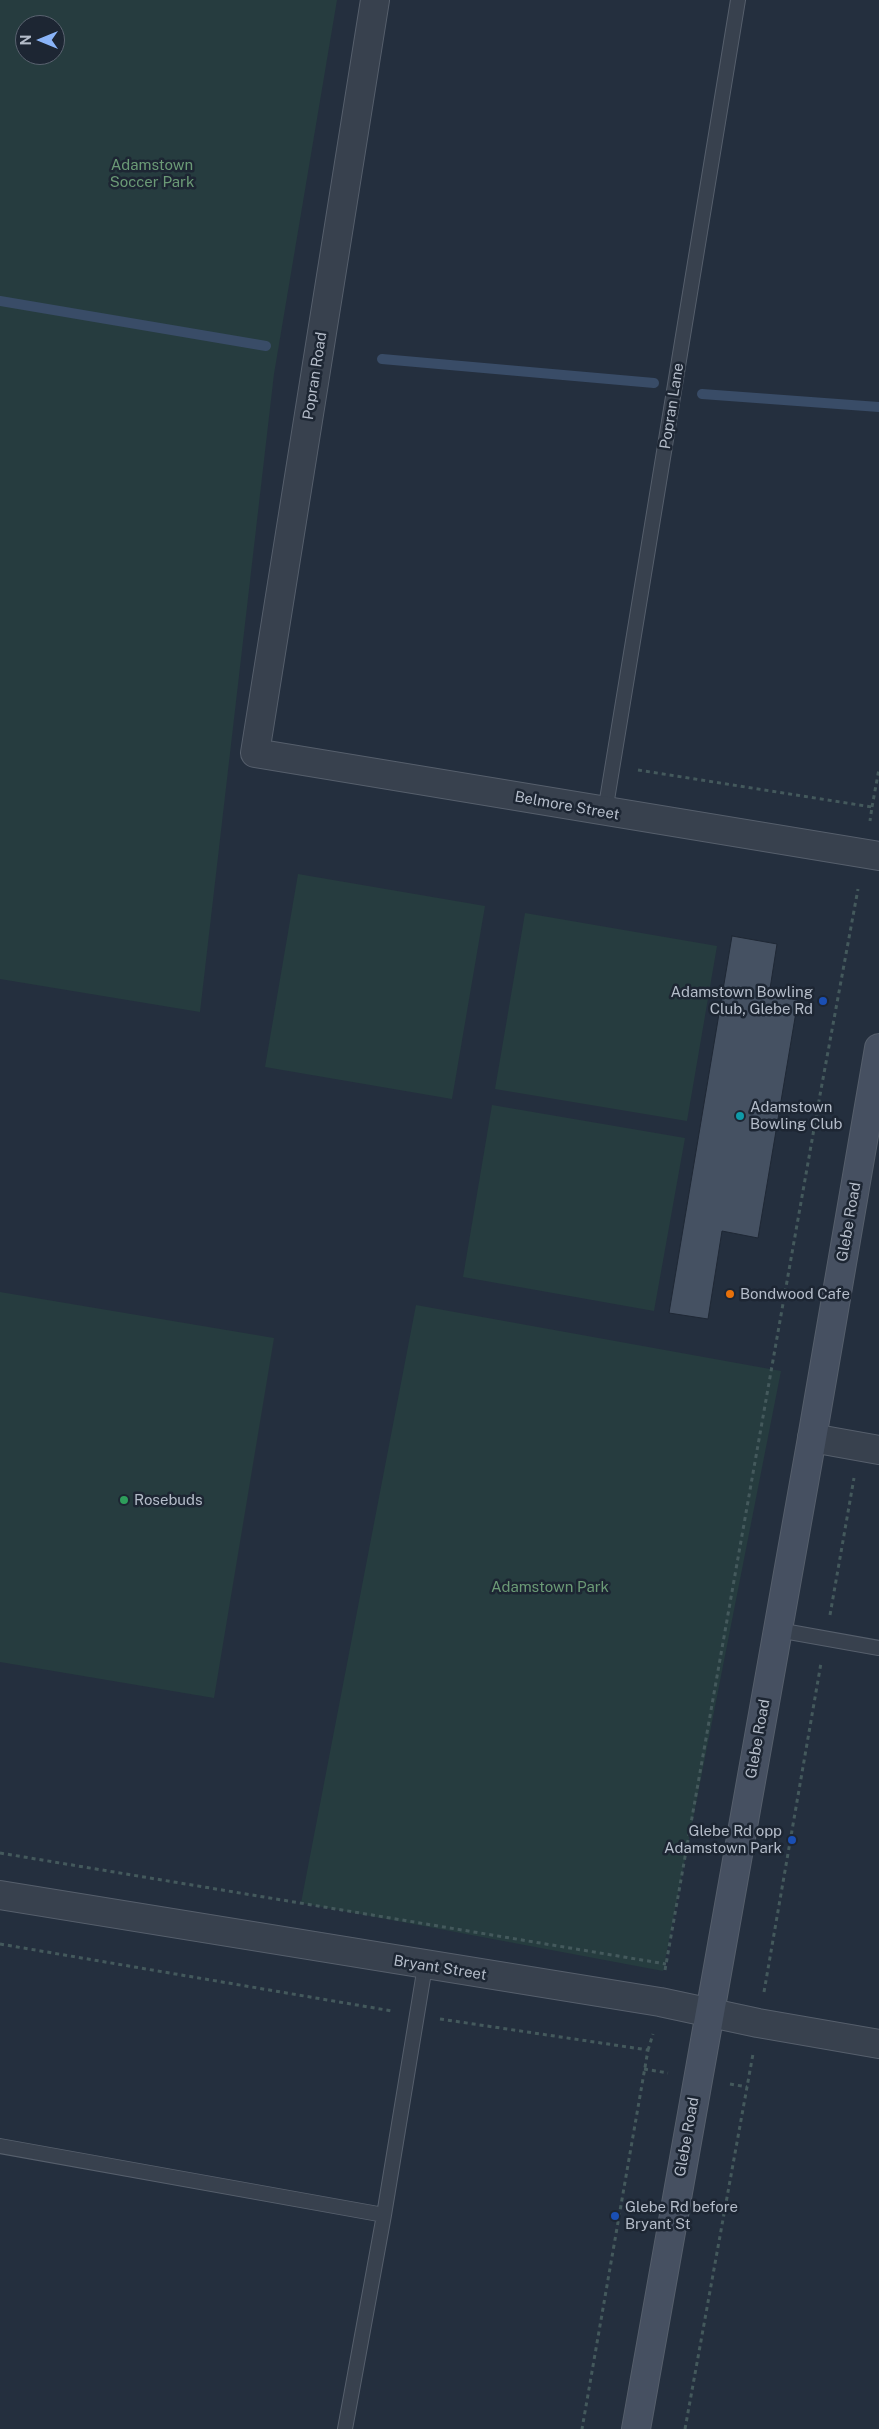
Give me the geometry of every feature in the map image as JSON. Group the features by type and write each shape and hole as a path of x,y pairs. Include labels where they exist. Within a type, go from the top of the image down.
{"main road":[{"name":"Glebe Road","path":"636,2429 812,1438 879,1048"}],"street":[{"name":"Popran Road","path":"255,753 375,0"},
{"name":"Belmore Street","path":"255,753 879,856"},
{"path":"812,1438 879,1450"},
{"name":"Bryant Street","path":"0,1896 709,2011 758,2023 879,2044"}],"lane":[{"name":"Popran Lane","path":"605,812 738,0"},
{"path":"778,1630 879,1648"},
{"path":"345,2429 384,2216 425,1966"},
{"path":"0,2146 384,2216"}],"path":[{"path":"613,766 872,807"},
{"path":"870,821 879,769"},
{"path":"664,1973 858,889"},
{"path":"764,1993 856,1470"},
{"path":"0,1852 666,1964"},
{"path":"0,1944 416,2015 648,2050"},
{"path":"582,2429 644,2069 656,2027"},
{"path":"686,2429 754,2045"},
{"path":"644,2069 671,2074"}],"green space":[{"name":"Adamstown Soccer Park","path":"0,0 337,0 274,374 200,1012 0,979"},
{"path":"298,874 485,906 452,1099 265,1067"},
{"path":"525,913 717,946 687,1121 495,1089"},
{"path":"492,1105 685,1138 654,1311 463,1277"},
{"name":"Rosebuds","path":"0,1292 274,1338 214,1698 0,1662"},
{"name":"Adamstown Park","path":"416,1305 781,1371 663,1971 301,1903"}],"building":[{"name":"Adamstown Bowling Club","path":"732,936 777,944 769,995 798,1000 758,1238 722,1231 708,1319 669,1313"}],"waterway":[{"path":"0,301 266,346"},
{"path":"382,359 654,383"},
{"path":"702,394 879,407"}],"place":[{"name":"Adamstown Bowling Club, Glebe Rd","path":"823,1001"},
{"name":"Adamstown Bowling Club","path":"740,1116"},
{"name":"Bondwood Cafe","path":"730,1294"},
{"name":"Rosebuds","path":"124,1500"},
{"name":"Glebe Rd opp Adamstown Park","path":"792,1840"},
{"name":"Glebe Rd before Bryant St","path":"615,2216"}]}
